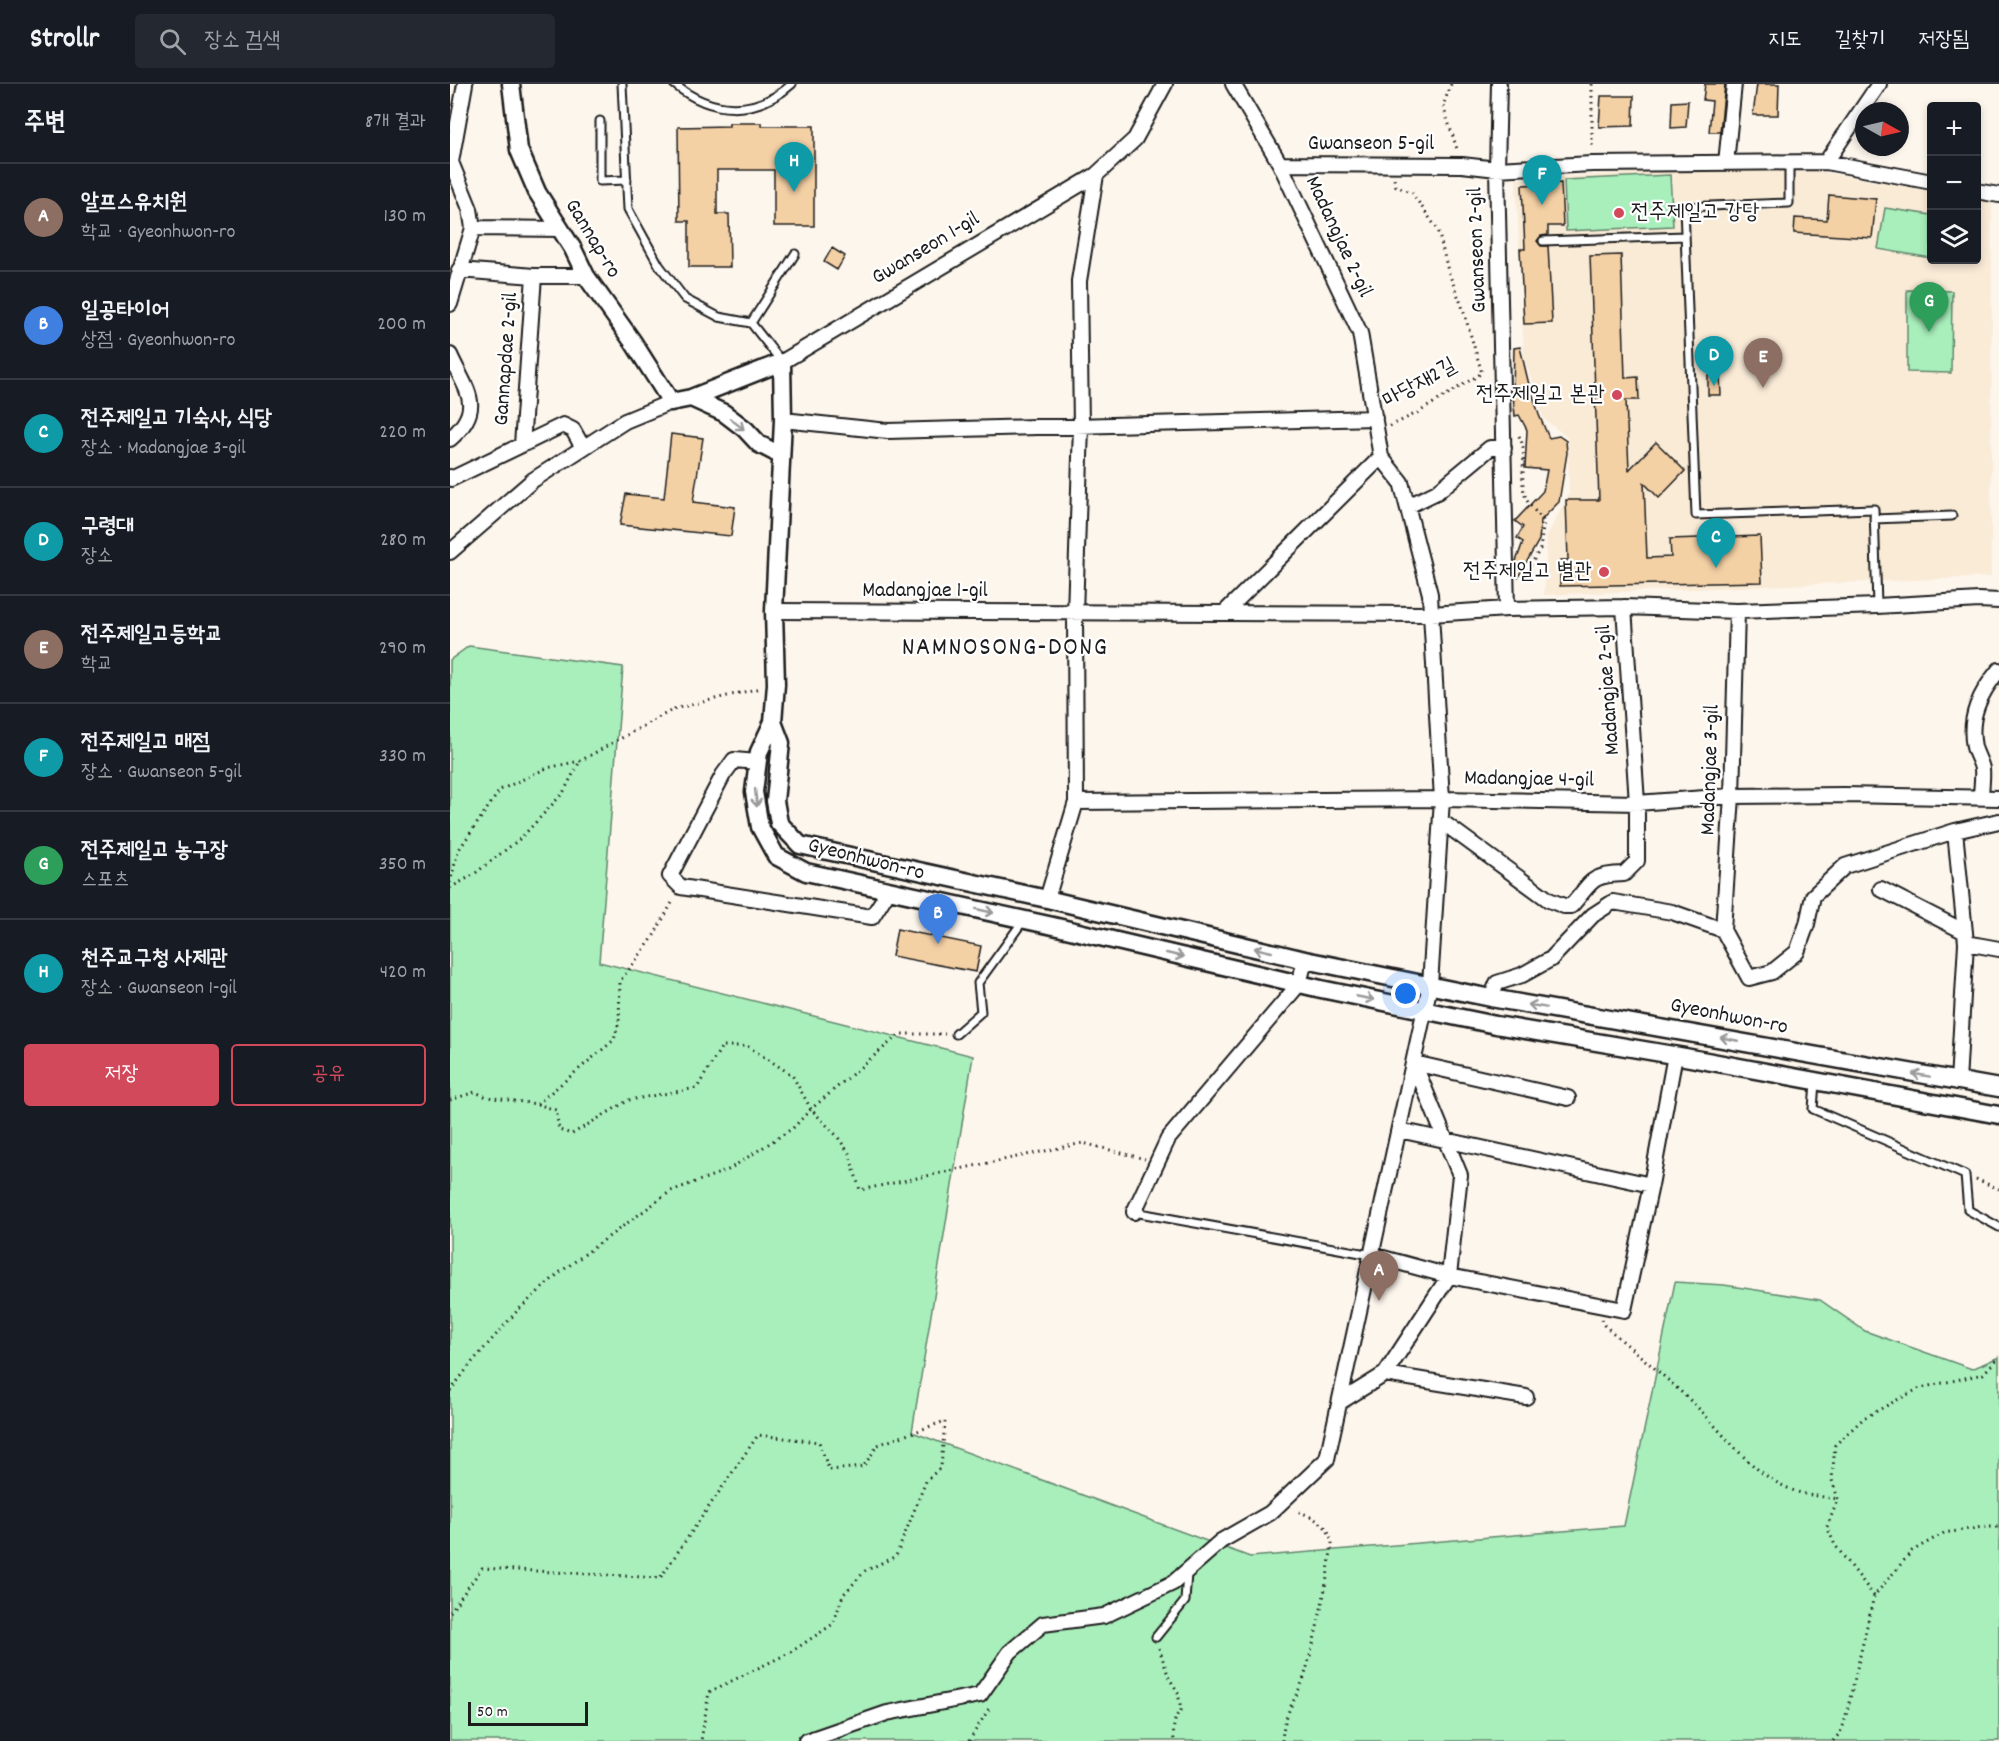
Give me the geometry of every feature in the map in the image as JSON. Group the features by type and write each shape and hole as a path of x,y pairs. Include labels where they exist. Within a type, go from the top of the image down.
{"street":[{"path":"450,304 473,228 470,210 451,162 465,84"},
{"name":"Gannap-ro","path":"511,84 519,150 537,192 561,229 586,276 633,342 671,402"},
{"name":"Gwanseon 1-gil","path":"671,402 691,398 782,362 1096,175 1135,140 1165,84"},
{"name":"Madangjae 2-gil","path":"1233,84 1280,164 1360,333 1381,457"},
{"name":"Gwanseon 2-gil","path":"1498,84 1497,170 1503,414"},
{"path":"1725,163 1734,84"},
{"path":"1826,162 1879,84"},
{"name":"Gwanseon 5-gil","path":"1280,164 1462,165 1497,170 1592,164 1826,162 1927,181"},
{"path":"1047,899 1076,802 1075,614 1081,426 1079,281 1096,175"},
{"path":"1981,192 1999,195"},
{"path":"473,228 561,229"},
{"name":"Gannapdae 2-gil","path":"459,270 534,276 586,276"},
{"name":"Gannapdae 2-gil","path":"522,445 534,276"},
{"name":"Gannapdae 2-gil","path":"450,355 470,397 469,418 450,439"},
{"path":"773,722 776,684 774,611 783,420 782,362"},
{"path":"691,398 724,413 745,429 759,444 780,455"},
{"path":"450,552 533,480 582,446 625,421 671,402"},
{"path":"1503,414 1507,609"},
{"path":"783,420 888,431 1238,422 1376,424"},
{"path":"451,478 563,425 573,430 582,446"},
{"path":"1408,506 1437,492 1490,448 1504,448"},
{"path":"806,1741 887,1713 980,1695 1010,1652 1043,1624 1104,1616 1173,1583 1221,1541 1270,1513 1328,1459 1430,985 1441,821 1442,799 1430,594 1401,482 1381,457 1224,613"},
{"path":"1979,600 1998,610 1999,614"},
{"path":"1624,607 1737,611 1999,600"},
{"name":"Madangjae 2-gil","path":"1224,613 1431,614 1507,609 1624,607 1637,803 1636,861 1624,874 1605,875 1589,882 1571,906 1563,906 1549,900 1441,821"},
{"name":"Madangjae 1-gil","path":"774,611 1224,613"},
{"name":"Madangjae 3-gil","path":"1723,930 1732,796 1737,611"},
{"path":"1981,798 1982,768 1974,748 1973,725 1981,693 1999,670"},
{"name":"Gyeonhwon-ro","path":"773,722 759,752 754,792 760,827 776,856 806,872 1299,984 1496,1025 1675,1055 1999,1115"},
{"name":"Gyeonhwon-ro","path":"773,722 781,743 775,801 779,823 800,845 1047,899 1305,960 1491,998 1999,1088"},
{"path":"758,762 734,760 723,775 670,876 681,887 872,917 889,890"},
{"name":"Madangjae 4-gil","path":"1076,802 1442,799 1637,803 1732,796 1844,795 1999,798"},
{"path":"1491,998 1497,982 1522,975 1551,959 1593,915 1613,902 1672,912 1723,930 1749,978 1772,972 1797,952 1813,897 1845,866 1955,831 1999,821"},
{"path":"1955,831 1965,938 1958,1082"},
{"path":"1881,889 1965,938 1999,949"},
{"path":"1134,1212 1168,1138 1299,984 1305,960"},
{"path":"1372,1255 1449,1276 1624,1310 1652,1185 1675,1055"},
{"path":"1414,1063 1568,1098"},
{"path":"1340,1402 1384,1374 1449,1276 1460,1175 1414,1063"},
{"path":"1399,1130 1652,1185"},
{"path":"1384,1374 1526,1397"}],"lane":[{"path":"622,84 628,209 659,265 685,299 719,317 751,323 782,362"},
{"path":"674,84 704,103 725,108 747,107 779,94 792,84"},
{"path":"600,121 600,181 627,180"},
{"path":"1789,162 1789,203 1684,207 1696,515 1874,509 1877,606"},
{"path":"1543,242 1685,236"},
{"path":"751,323 795,254"},
{"path":"1874,519 1952,516"},
{"path":"956,1034 981,1012 978,983 1024,920"},
{"path":"1815,1082 1813,1109 1965,1175 1968,1210 1999,1227"},
{"path":"1134,1212 1372,1255"},
{"path":"1156,1637 1185,1601 1187,1570"}],"path":[{"name":"Gwanseon 5-gil","path":"1451,84 1443,106 1462,165"},
{"path":"1592,84 1592,164"},
{"name":"마당재2길","path":"1376,424 1419,412 1482,373 1462,306 1448,271 1438,230 1412,193 1396,186 1389,165"},
{"path":"1503,414 1511,416 1514,428 1523,445 1523,485 1528,502 1544,521 1540,549 1525,575 1506,575"},
{"path":"450,883 458,851 500,789 547,768 580,761 674,709 776,684"},
{"path":"450,888 473,875 521,837 563,793 580,761"},
{"path":"537,1104 614,1040 619,1022 620,981 652,939 681,887"},
{"path":"450,1391 518,1310 559,1273 671,1191 728,1170 793,1128 811,1109 900,1034 956,1034"},
{"path":"450,1100 475,1092 487,1097 537,1104 556,1110 559,1130 572,1134 629,1100 697,1088 722,1046 747,1046 792,1075 811,1109 837,1136 849,1153 860,1190 1083,1143 1157,1163"},
{"path":"1965,1175 1999,1189"},
{"path":"1598,1305 1604,1325 1669,1380 1696,1406 1732,1447 1772,1480 1802,1493 1838,1499"},
{"path":"1874,1596 1835,1545 1827,1527 1838,1499 1832,1480 1835,1446 1864,1418 1920,1388 1983,1374 1999,1357"},
{"path":"450,1612 482,1568 660,1578 759,1435 819,1442 829,1470 863,1467 879,1445 945,1421 941,1467 926,1481 896,1556 865,1571 843,1595 833,1624 791,1652 710,1692 701,1741"},
{"path":"1270,1513 1294,1509 1324,1525 1332,1543 1307,1668 1287,1711 1283,1724 1282,1741"},
{"path":"1833,1741 1844,1724 1874,1596 1912,1551 1944,1533 1999,1527"},
{"path":"1156,1637 1169,1678 1178,1692 1181,1710 1176,1715 1173,1726 1174,1741"},
{"path":"969,1741 980,1726 991,1703 994,1693 990,1681"}],"shaded area":[{"path":"1686,170 1823,172 1927,190 1927,264 1981,264 1981,200 1992,202 1991,577 1544,595 1547,536 1569,493 1568,438 1544,419 1524,357 1516,179"}],"green space":[{"name":"전주제일고 강당","path":"1670,175 1673,226 1566,231 1564,180"},
{"path":"1885,208 1927,214 1927,257 1878,249"},
{"path":"1907,290 1952,291 1951,373 1907,372"},
{"path":"469,646 623,667 599,962 973,1056 912,1432 1250,1557 1624,1526 1675,1282 1724,1285 1820,1300 1865,1331 1972,1369 1999,1357 1999,1741 450,1741 450,660"}],"building":[{"path":"1705,84 1725,84 1720,132 1709,132 1712,101 1703,100"},
{"path":"1757,84 1779,84 1778,115 1753,115"},
{"path":"1601,96 1634,96 1633,126 1599,127"},
{"path":"1688,101 1686,127 1671,128 1672,102"},
{"path":"729,123 762,123 762,126 814,126 814,226 774,226 774,170 717,170 717,214 729,214 730,267 689,267 689,221 679,221 678,127 729,126"},
{"path":"1561,183 1563,226 1548,226 1548,235 1541,236 1537,241 1541,246 1548,246 1552,323 1524,324 1520,249 1525,249 1522,185"},
{"path":"1829,195 1876,199 1872,238 1794,233 1795,218 1827,220"},
{"path":"832,248 845,256 837,270 824,262"},
{"path":"1621,255 1625,378 1638,377 1639,400 1626,400 1629,470 1656,442 1685,471 1659,498 1644,483 1647,558 1671,557 1670,539 1760,536 1762,582 1560,586 1560,560 1568,560 1566,500 1599,500 1590,256"},
{"path":"1520,347 1530,389 1549,438 1559,436 1566,441 1567,453 1559,502 1541,520 1539,540 1518,577 1515,576 1515,564 1523,542 1517,538 1523,527 1515,521 1543,491 1547,470 1525,468 1527,430 1519,415 1515,416 1513,394 1514,348"},
{"path":"1708,376 1720,376 1721,395 1708,395"},
{"path":"671,434 703,438 693,502 735,507 731,536 620,525 626,494 664,498"},
{"path":"897,929 981,946 976,972 892,956"}],"place":[{"name":"천주교구청 사제관","path":"794,192"},
{"name":"전주제일고 매점","path":"1542,205"},
{"name":"전주제일고 강당","path":"1619,213"},
{"name":"전주제일고 농구장","path":"1929,332"},
{"name":"구령대","path":"1714,386"},
{"name":"전주제일고등학교","path":"1763,388"},
{"name":"전주제일고 본관","path":"1617,395"},
{"name":"전주제일고 기숙사, 식당","path":"1716,568"},
{"name":"전주제일고 별관","path":"1604,572"},
{"name":"일공타이어","path":"938,944"},
{"name":"알프스유치원","path":"1379,1301"}],"district":[{"name":"NAMNOSONG-DONG","path":"1005,648"}]}
